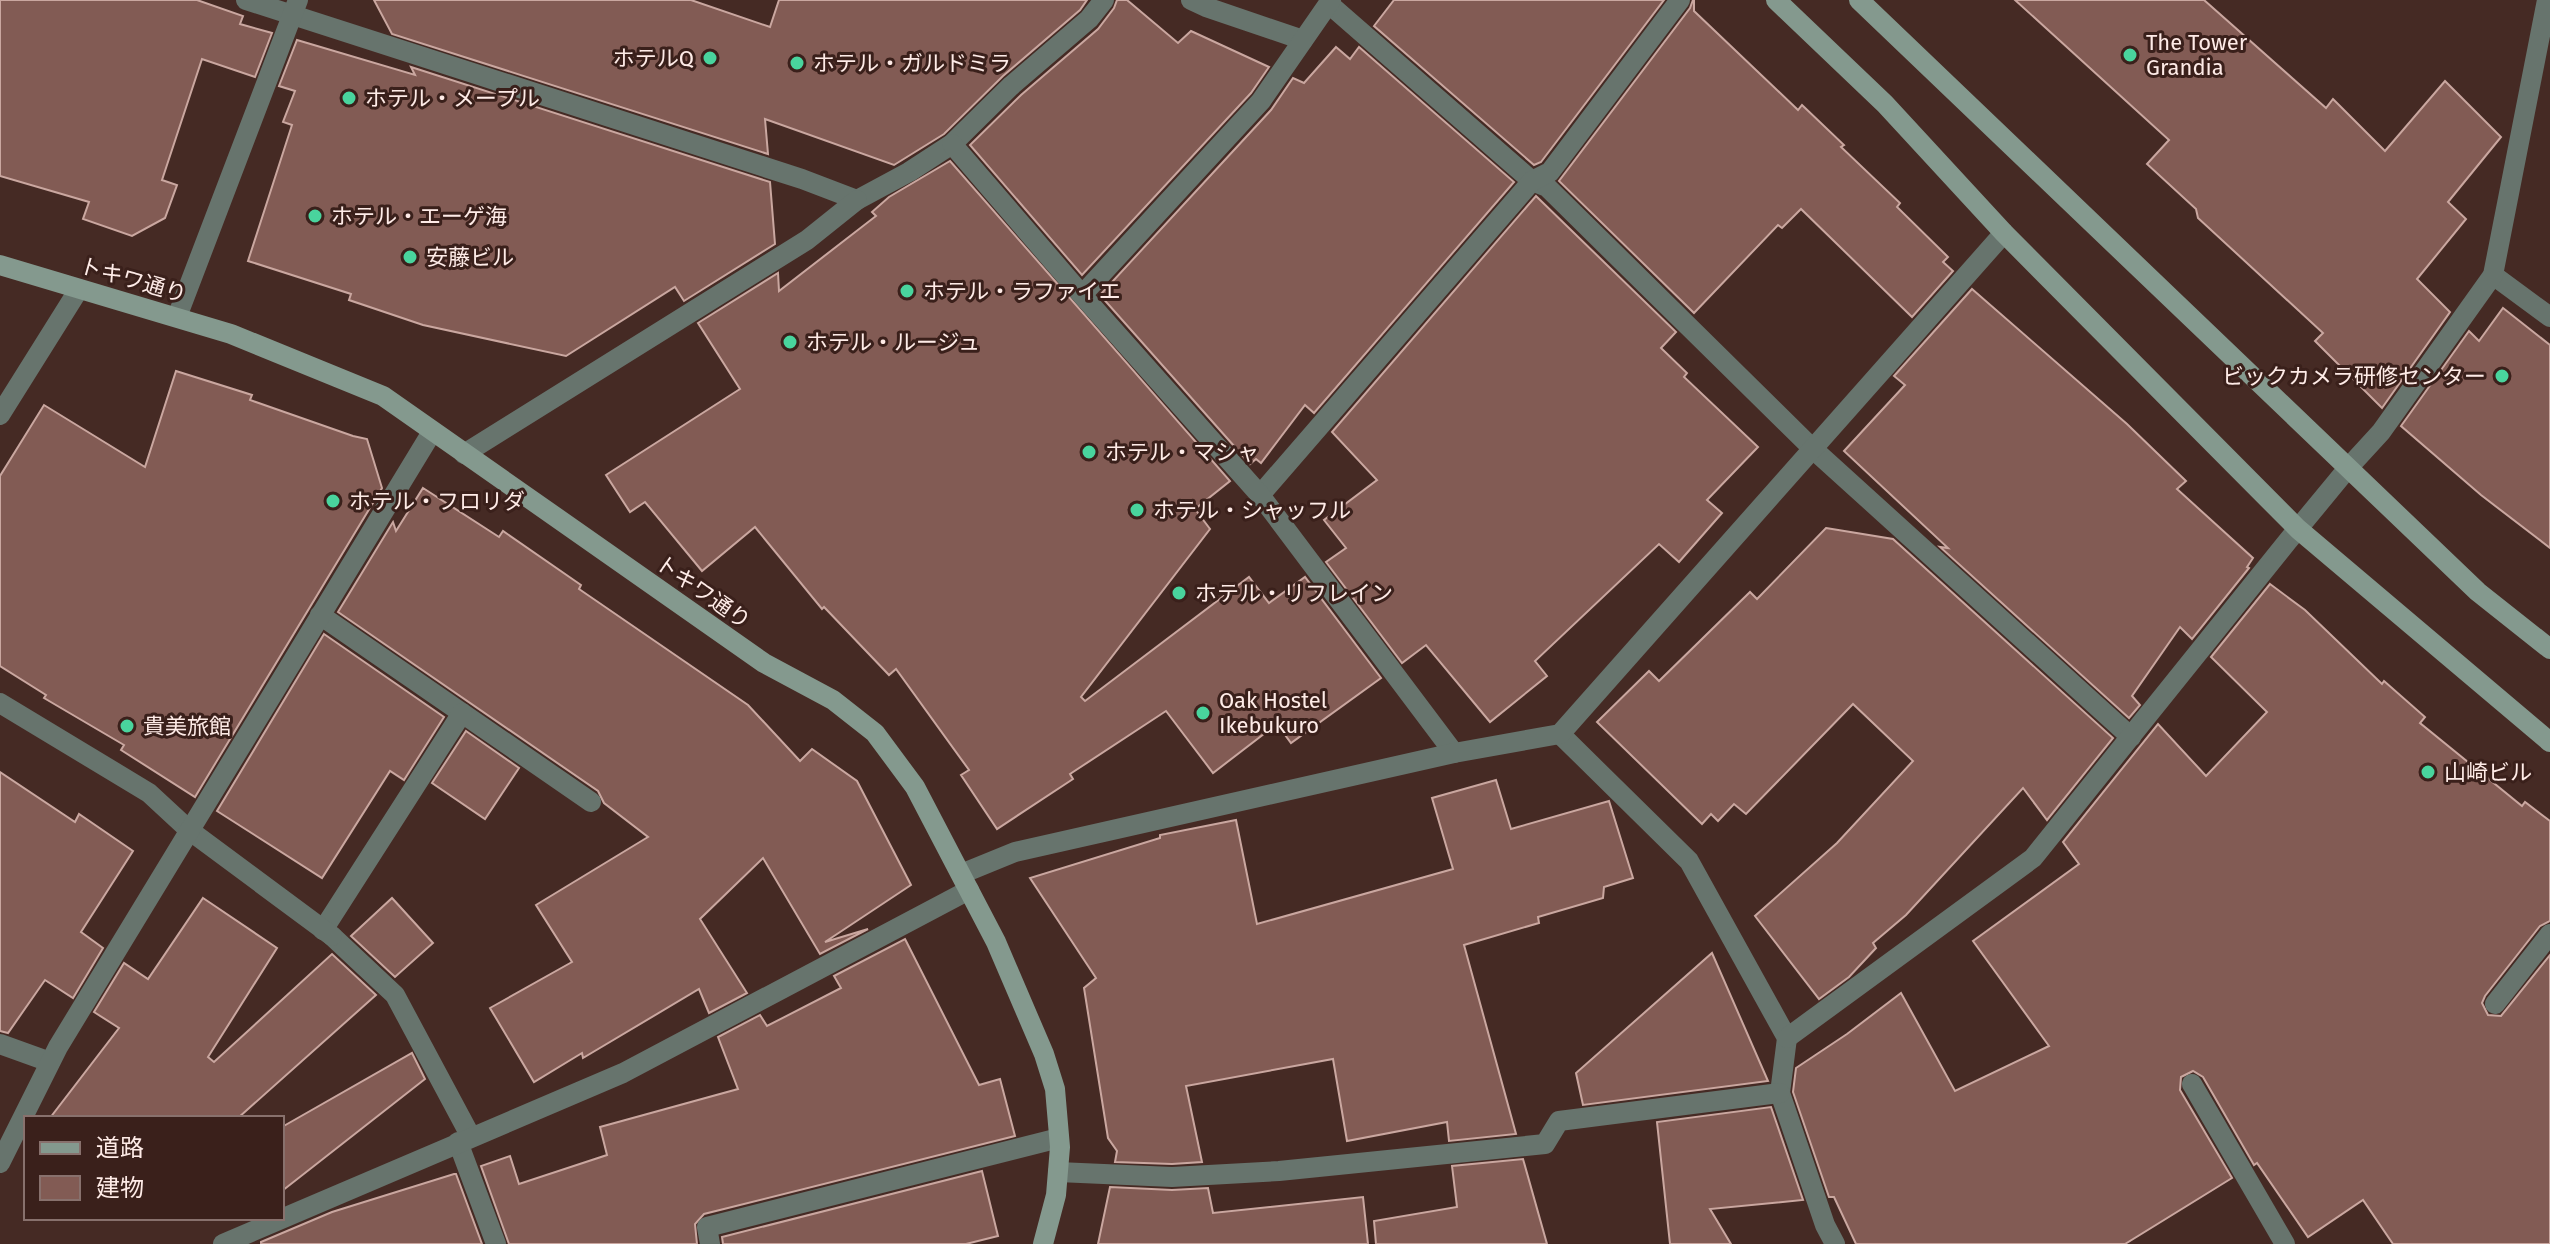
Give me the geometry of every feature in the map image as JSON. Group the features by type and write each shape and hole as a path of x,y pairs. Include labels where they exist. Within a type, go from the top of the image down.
{"street":[{"path":"246,0 296,8 857,200"},
{"path":"464,454 807,240 857,200 952,144 1012,85 1089,19 1104,0"},
{"path":"1191,0 1303,40"},
{"path":"1260,495 1532,181 1550,172 1680,0"},
{"path":"1776,0 1885,104 2004,233 2298,529 2550,742"},
{"path":"1859,0 2478,592 2550,649"},
{"path":"1787,1038 2033,858 2298,529 2381,432 2493,275 2547,0"},
{"path":"1082,295 1261,101 1330,2 1532,181 1547,187 1813,449 2131,737"},
{"path":"177,317 296,8"},
{"path":"952,144 1260,495 1454,753"},
{"path":"284,1217 623,1073 1015,852 1454,753 1560,734 2004,233"},
{"name":"トキワ通り","path":"0,265 177,317 274,351 383,396 764,663 833,700 875,733 915,787 996,942 1044,1054 1055,1089 1059,1138 1056,1195 1043,1244"},
{"path":"2493,275 2550,317"},
{"path":"0,415 79,289"},
{"path":"0,1163 50,1062 432,432"},
{"path":"320,615 591,802"},
{"path":"0,703 149,793 189,830 327,933 395,995 464,1139 496,1244"},
{"path":"327,933 462,713"},
{"path":"1560,734 1689,861 1787,1038 1780,1093 1825,1225 1835,1244"},
{"path":"2495,1004 2550,934"},
{"path":"0,1044 50,1062"},
{"path":"2192,1084 2285,1244"},
{"path":"1058,1172 1172,1177 1545,1144 1559,1121 1780,1093"},
{"path":"710,1244 707,1227 1059,1138"},
{"path":"223,1244 278,1220"}],"building":[{"path":"0,0 197,0 243,16 240,24 272,33 255,77 202,59 162,180 177,185 165,218 132,236 83,219 89,202 0,176"},
{"path":"374,0 691,0 770,27 779,0 1087,0 1080,10 1003,76 944,134 894,165 765,119 768,154 392,34"},
{"path":"1117,0 1127,0 1178,43 1191,31 1269,67 1251,93 1082,275 970,145 1021,95 1098,29"},
{"path":"1394,0 1664,0 1541,162 1534,165 1374,26"},
{"path":"1693,0 1694,11 1798,110 1802,105 1844,145 1841,147 1900,203 1897,207 1948,257 1943,262 1953,271 1912,317 1801,209 1782,228 1778,225 1694,313 1559,181"},
{"path":"2015,0 2204,0 2326,108 2333,99 2385,151 2445,81 2501,137 2448,202 2466,219 2417,279 2450,312 2382,408 2315,341 2323,333 2198,218 2196,209 2147,164 2169,140"},
{"path":"297,40 415,75 411,67 770,182 775,244 684,301 675,287 566,356 423,325 349,300 351,294 248,261 292,125 283,122 295,91 279,86"},
{"path":"1336,47 1350,59 1359,47 1514,182 1314,413 1305,405 1261,463 1256,459 1250,464 1100,295 1271,110 1293,78 1304,83"},
{"path":"950,161 1230,481 1195,509 1210,529 1081,697 1085,701 1249,577 1269,603 1305,577 1381,678 1291,743 1277,724 1213,773 1166,711 1070,774 1073,779 997,829 961,775 969,770 896,669 889,675 824,607 822,609 755,527 702,571 645,502 630,512 606,475 740,389 698,323 778,273 779,291 876,216 872,212 889,197"},
{"path":"1536,196 1676,332 1661,348 1687,373 1684,377 1758,447 1707,500 1722,513 1679,562 1659,544 1535,661 1547,676 1490,722 1426,645 1402,663 1326,562 1346,548 1324,520 1377,480 1332,432"},
{"path":"1972,289 2127,424 2186,481 2177,489 2253,558 2249,568 2192,639 2180,627 2132,696 2140,705 2129,718 1940,547 1948,548 1844,451 1905,385 1894,376"},
{"name":"ビックカメラ研修センター","path":"2503,308 2550,345 2550,548 2481,495 2401,426 2469,331 2479,341"},
{"path":"176,371 252,395 250,400 367,439 382,488 195,797 121,750 124,745 44,698 46,695 0,666 0,476 44,405 145,467"},
{"path":"423,488 499,537 503,531 581,585 579,589 748,705 800,761 812,749 857,781 911,885 825,942 868,929 820,954 763,858 700,919 747,993 709,1013 699,989 583,1058 582,1053 534,1082 490,1008 572,962 536,905 648,837 604,803 598,791 338,612 393,522 396,531"},
{"path":"1826,528 1893,539 2113,738 2047,820 2023,788 1906,915 1873,943 1876,948 1849,977 1819,999 1755,916 1837,843 1913,761 1853,704 1746,814 1734,804 1718,821 1711,814 1702,824 1597,722 1649,671 1659,681 1750,592 1757,599"},
{"path":"2270,584 2305,610 2382,684 2384,681 2425,717 2420,723 2522,806 2525,802 2550,821 2550,921 2540,926 2482,1003 2488,1015 2501,1016 2550,955 2550,1244 2393,1244 2363,1200 2308,1237 2257,1163 2254,1165 2203,1077 2193,1071 2181,1077 2180,1090 2232,1178 2125,1244 1856,1244 1834,1197 1829,1197 1793,1092 1796,1068 1901,993 1955,1091 2049,1046 1973,941 2079,864 2063,842 2158,724 2206,776 2267,712 2211,657"},
{"path":"324,634 444,717 404,780 390,771 322,878 217,811"},
{"path":"466,731 519,768 485,819 432,783"},
{"path":"0,772 75,822 79,814 133,851 81,932 103,948 73,998 45,980 8,1033 0,1031"},
{"path":"1496,780 1511,829 1609,801 1633,878 1604,887 1603,898 1538,917 1539,923 1464,945 1516,1134 1449,1141 1447,1122 1347,1141 1333,1059 1186,1086 1202,1162 1115,1162 1117,1151 1108,1138 1084,988 1096,978 1030,878 1160,838 1160,835 1236,820 1257,924 1453,869 1432,798"},
{"path":"203,898 277,948 208,1057 214,1062 332,954 376,995 240,1116 52,1116 119,1028 94,1012 124,963 148,979"},
{"path":"392,898 433,943 395,977 351,936"},
{"path":"905,939 979,1085 1000,1079 1015,1136 704,1214 695,1224 697,1244 509,1244 481,1166 510,1156 519,1184 607,1155 600,1127 738,1089 718,1037 760,1015 767,1026 841,988 834,976"},
{"path":"1712,953 1768,1081 1583,1105 1576,1073"},
{"path":"412,1053 425,1079 284,1189 284,1126"},
{"path":"1771,1107 1803,1200 1710,1209 1731,1244 1670,1244 1657,1122"},
{"path":"1523,1159 1547,1244 1376,1244 1374,1221 1457,1207 1452,1166"},
{"path":"982,1171 998,1236 966,1244 723,1244 722,1237"},
{"path":"456,1174 482,1244 261,1244 332,1212"},
{"path":"1110,1187 1208,1188 1213,1213 1363,1197 1368,1244 1098,1244"}],"place":[{"name":"The Tower Grandia","path":"2130,55"},
{"name":"ホテルQ","path":"710,58"},
{"name":"ホテル・ガルドミラ","path":"797,63"},
{"name":"ホテル・メープル","path":"349,98"},
{"name":"ホテル・エーゲ海","path":"315,216"},
{"name":"安藤ビル","path":"410,257"},
{"name":"ホテル・ラファイエ","path":"907,291"},
{"name":"ホテル・ルージュ","path":"790,342"},
{"name":"ビックカメラ研修センター","path":"2502,376"},
{"name":"ホテル・マシャ","path":"1089,452"},
{"name":"ホテル・フロリダ","path":"333,501"},
{"name":"ホテル・シャッフル","path":"1137,510"},
{"name":"ホテル・リフレイン","path":"1179,593"},
{"name":"Oak Hostel Ikebukuro","path":"1203,713"},
{"name":"貴美旅館","path":"127,726"},
{"name":"山崎ビル","path":"2428,772"}]}
